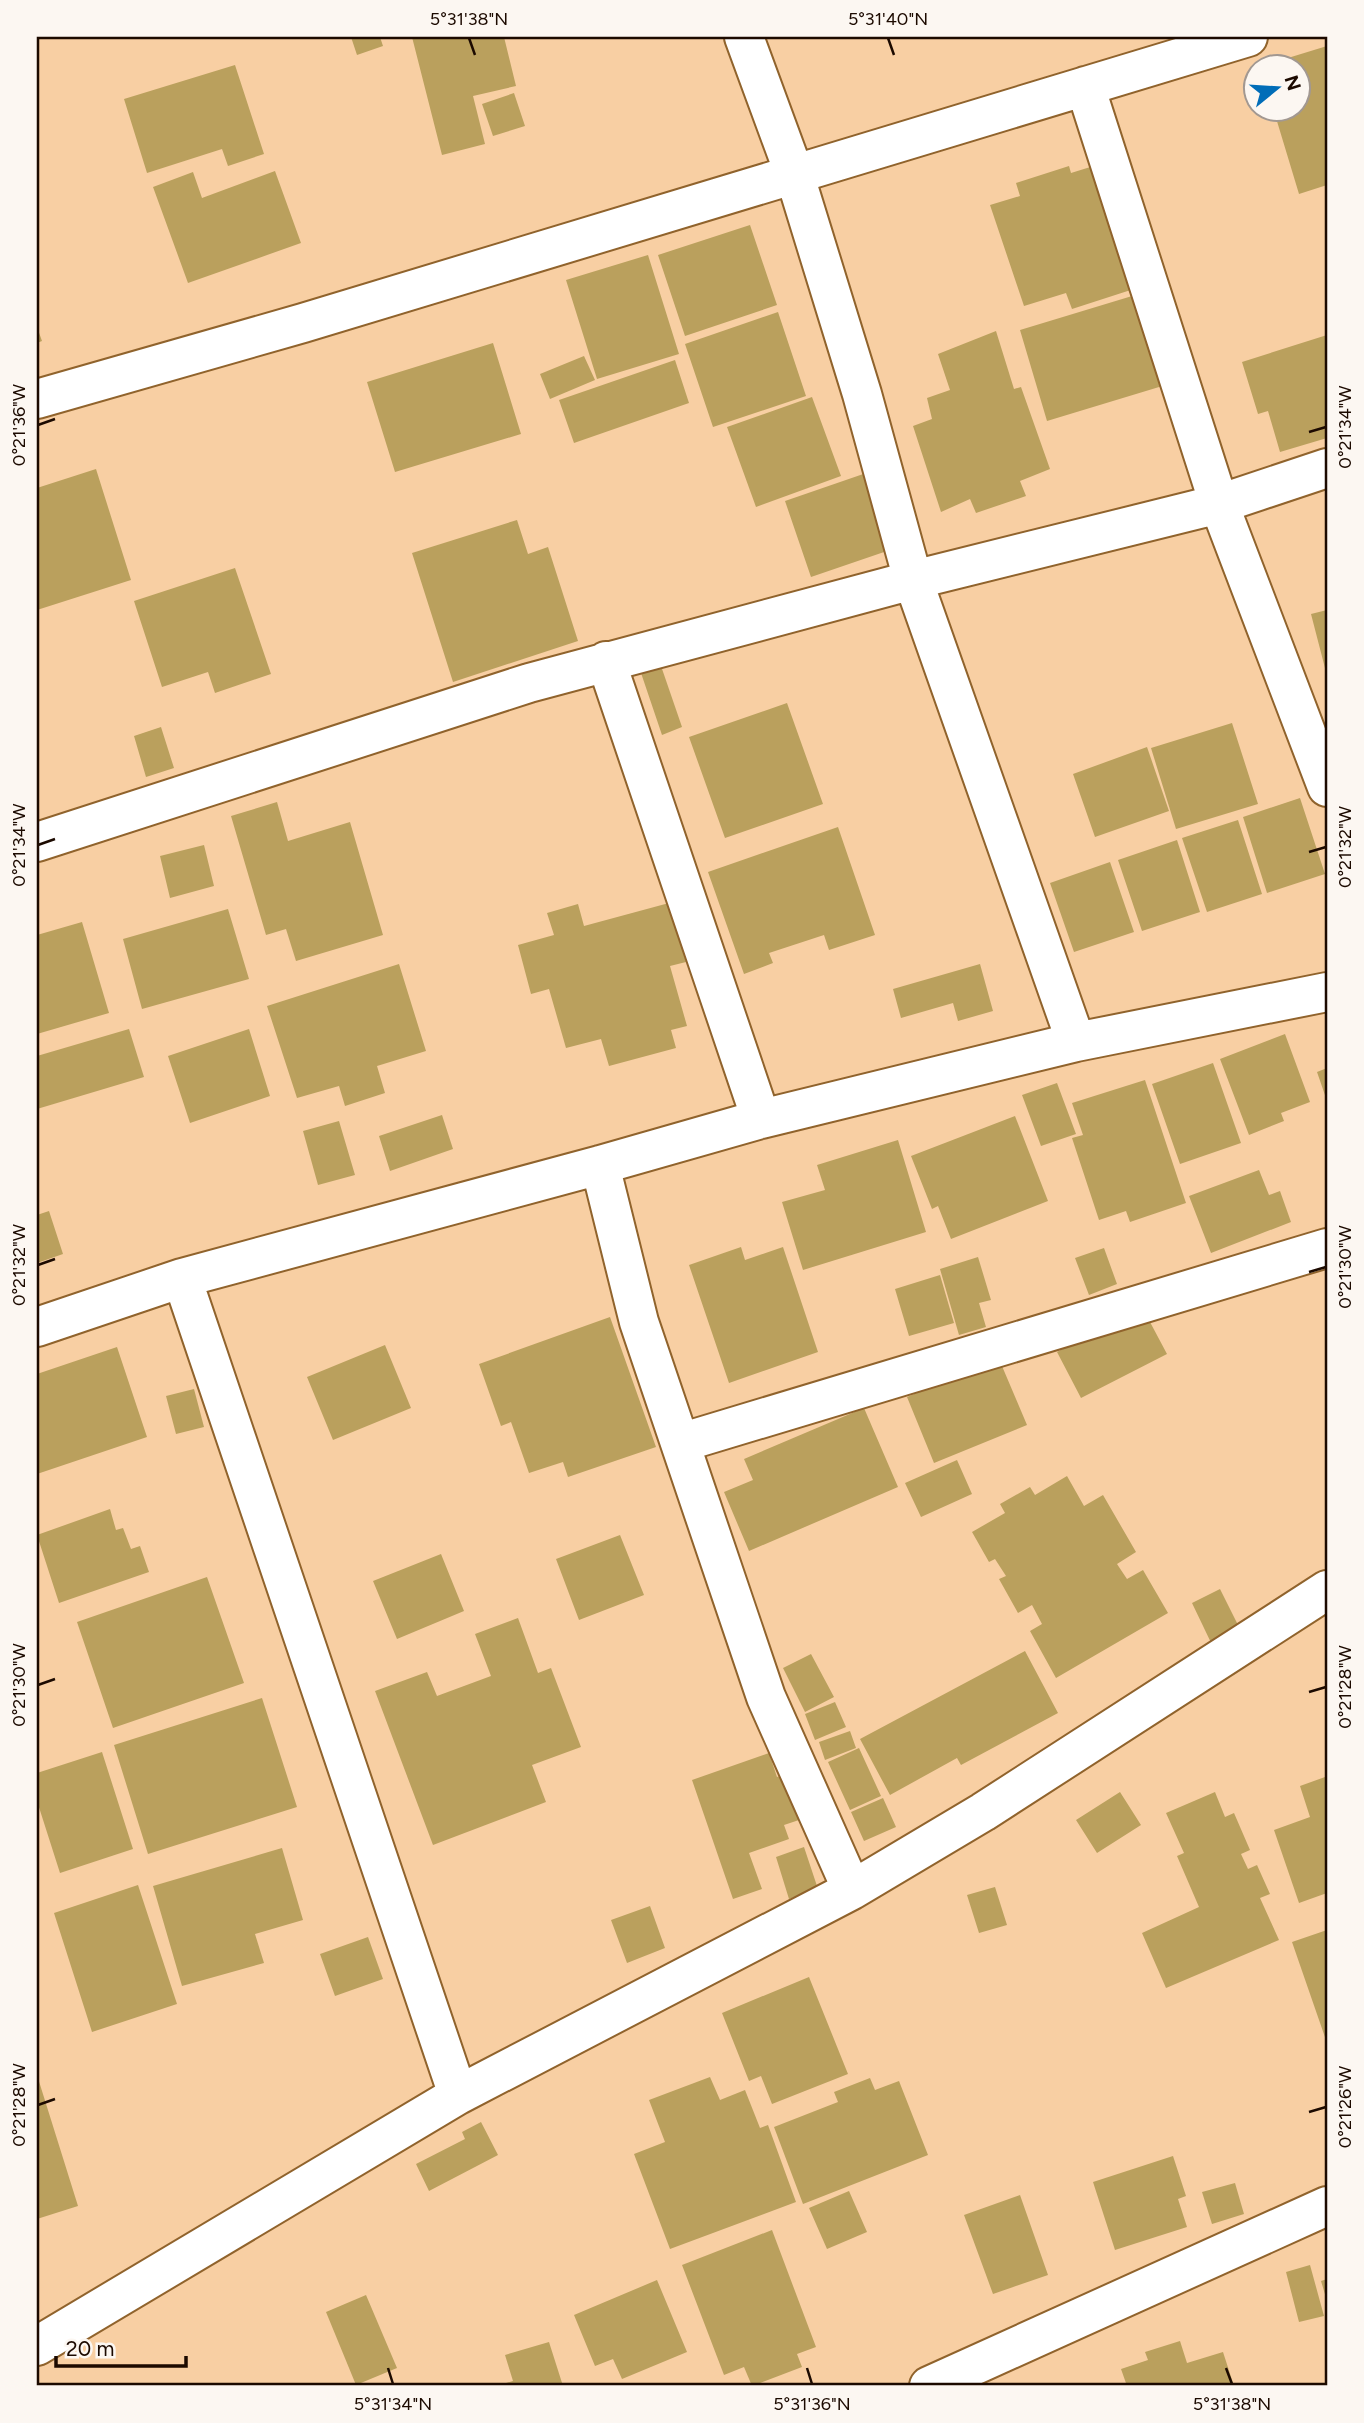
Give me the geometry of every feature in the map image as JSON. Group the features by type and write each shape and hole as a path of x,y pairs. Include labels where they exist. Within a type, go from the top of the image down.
{"street":[{"path":"744,37 794,173 862,394 913,580 1076,1042"},
{"path":"37,399 303,323 1248,37"},
{"path":"1085,86 1219,504 1327,787"},
{"path":"37,842 529,683 913,580 1219,504 1327,468"},
{"path":"606,661 761,1119"},
{"path":"37,1327 182,1278 600,1166 761,1119 1076,1042 1327,992"},
{"path":"600,1166 639,1322 766,1697 852,1890"},
{"path":"680,1443 1327,1248"},
{"path":"182,1278 458,2095"},
{"path":"37,2346 458,2095 852,1890 983,1812 1327,1590"},
{"path":"929,2386 1327,2206"}],"building":[{"path":"351,37 380,37 383,46 357,55"},
{"path":"412,37 504,37 516,86 473,96 485,144 442,155"},
{"path":"1327,46 1327,185 1299,194 1277,122 1312,122 1312,52 1308,52"},
{"path":"235,65 264,154 228,166 222,149 147,173 124,99"},
{"path":"514,93 525,126 493,136 482,104"},
{"path":"1100,164 1140,287 1072,309 1066,293 1024,306 990,205 1020,196 1016,183 1069,166 1071,173"},
{"path":"275,171 301,243 188,283 153,187 193,172 202,198"},
{"path":"750,225 777,305 685,336 658,255"},
{"path":"648,255 679,354 597,379 566,280"},
{"path":"1142,293 1169,384 1047,421 1020,330"},
{"path":"778,312 806,396 713,427 685,344"},
{"path":"37,327 42,341 37,343"},
{"path":"996,331 1014,389 1021,387 1050,469 1020,481 1026,496 976,513 970,499 941,512 913,426 932,419 927,398 950,390 938,354"},
{"path":"1327,335 1327,438 1280,452 1268,411 1258,414 1242,362"},
{"path":"493,343 521,434 395,472 367,382"},
{"path":"584,356 595,380 550,399 540,374"},
{"path":"675,360 689,403 574,443 559,400"},
{"path":"812,397 841,476 756,507 727,427"},
{"path":"96,469 131,580 37,610 37,488"},
{"path":"872,471 886,510 874,514 887,551 811,577 785,501"},
{"path":"517,520 528,554 548,547 578,641 453,682 412,553"},
{"path":"235,568 271,674 215,693 208,672 162,687 134,601"},
{"path":"1327,610 1327,672 1326,672 1311,614"},
{"path":"660,663 682,727 662,735 640,670"},
{"path":"787,703 823,804 725,838 689,737"},
{"path":"1232,723 1258,804 1176,829 1151,748"},
{"path":"161,727 174,768 146,777 134,736"},
{"path":"1147,747 1169,811 1095,837 1073,774"},
{"path":"1300,798 1325,874 1267,893 1243,817"},
{"path":"277,802 288,841 350,822 383,935 296,961 286,929 266,935 231,816"},
{"path":"1238,820 1262,894 1207,912 1182,838"},
{"path":"838,827 875,935 829,950 824,935 769,953 773,963 744,974 708,872"},
{"path":"1177,840 1200,912 1142,931 1118,860"},
{"path":"204,845 214,886 170,898 160,856"},
{"path":"1110,862 1134,932 1074,952 1050,883"},
{"path":"669,903 686,962 670,966 687,1026 671,1030 676,1048 609,1066 601,1039 566,1048 549,989 531,994 518,945 554,935 547,913 578,904 584,926"},
{"path":"228,909 249,979 142,1009 123,939"},
{"path":"82,922 109,1013 37,1034 37,935"},
{"path":"399,964 426,1051 377,1066 385,1093 345,1106 339,1086 297,1098 267,1006"},
{"path":"980,964 993,1011 958,1021 953,1003 901,1018 893,989"},
{"path":"129,1029 144,1077 37,1109 37,1056"},
{"path":"249,1029 270,1096 190,1123 168,1056"},
{"path":"1285,1034 1310,1102 1281,1113 1284,1121 1249,1135 1220,1059"},
{"path":"1213,1063 1241,1143 1180,1164 1152,1084"},
{"path":"1327,1068 1327,1101 1317,1072"},
{"path":"1145,1080 1186,1203 1130,1222 1126,1211 1099,1220 1072,1138 1083,1135 1072,1103"},
{"path":"1057,1083 1076,1134 1041,1146 1022,1095"},
{"path":"442,1115 453,1149 390,1171 379,1136"},
{"path":"1015,1116 1048,1201 951,1239 938,1206 932,1209 911,1156"},
{"path":"339,1121 355,1175 318,1185 303,1131"},
{"path":"898,1140 926,1232 803,1270 782,1202 825,1190 817,1165"},
{"path":"1259,1170 1269,1195 1280,1191 1291,1222 1211,1253 1189,1196"},
{"path":"49,1211 63,1254 37,1263 37,1215"},
{"path":"741,1247 745,1260 783,1247 818,1352 729,1383 689,1265"},
{"path":"1104,1248 1117,1284 1089,1295 1075,1258"},
{"path":"978,1257 991,1300 979,1303 986,1327 959,1335 940,1269"},
{"path":"940,1275 954,1323 909,1336 895,1289"},
{"path":"1142,1307 1167,1354 1081,1398 1057,1352"},
{"path":"610,1317 656,1447 568,1477 563,1462 529,1473 511,1422 501,1426 479,1364"},
{"path":"385,1345 411,1408 333,1440 307,1377"},
{"path":"117,1347 147,1437 37,1474 37,1374"},
{"path":"999,1359 1027,1425 934,1463 907,1397"},
{"path":"194,1389 204,1427 176,1434 166,1396"},
{"path":"864,1408 898,1487 749,1551 724,1492 753,1480 744,1459"},
{"path":"957,1460 972,1494 921,1517 905,1483"},
{"path":"1067,1476 1084,1506 1103,1495 1136,1552 1117,1564 1127,1579 1143,1570 1168,1613 1056,1678 1030,1631 1042,1624 1032,1605 1018,1613 999,1579 1006,1576 995,1559 989,1562 972,1532 1005,1513 1000,1504 1030,1487 1035,1495"},
{"path":"110,1509 116,1530 123,1528 131,1549 140,1546 149,1572 59,1603 37,1535"},
{"path":"620,1535 644,1595 579,1620 556,1559"},
{"path":"441,1554 464,1611 397,1639 373,1581"},
{"path":"207,1577 244,1683 113,1728 77,1622"},
{"path":"1220,1589 1244,1637 1215,1651 1192,1603"},
{"path":"518,1618 538,1673 551,1668 581,1747 532,1765 546,1802 433,1845 375,1691 427,1672 437,1696 491,1676 475,1634"},
{"path":"1025,1651 1058,1713 961,1765 957,1758 890,1795 860,1739"},
{"path":"811,1654 834,1697 805,1712 783,1668"},
{"path":"262,1698 297,1807 148,1854 114,1745"},
{"path":"835,1702 846,1727 815,1740 805,1714"},
{"path":"850,1731 856,1748 825,1760 819,1742"},
{"path":"859,1748 881,1796 850,1810 828,1762"},
{"path":"102,1752 133,1849 60,1873 37,1801 37,1773"},
{"path":"769,1753 777,1777 786,1774 802,1819 784,1825 789,1839 749,1853 762,1889 733,1899 692,1780"},
{"path":"1325,1777 1327,1893 1299,1903 1274,1830 1310,1817 1300,1786"},
{"path":"1120,1792 1141,1825 1097,1853 1076,1820"},
{"path":"1215,1792 1225,1817 1234,1813 1250,1850 1241,1854 1248,1869 1257,1865 1270,1894 1260,1898 1279,1940 1166,1988 1142,1933 1199,1907 1177,1856 1184,1853 1166,1813"},
{"path":"883,1798 896,1827 864,1841 851,1812"},
{"path":"804,1847 818,1889 789,1899 776,1857"},
{"path":"282,1848 303,1920 255,1934 264,1963 182,1986 153,1886"},
{"path":"138,1885 177,2004 92,2032 54,1913"},
{"path":"995,1887 1007,1925 979,1933 967,1895"},
{"path":"650,1906 665,1948 627,1963 611,1920"},
{"path":"1327,1930 1327,2043 1292,1942"},
{"path":"368,1937 383,1979 335,1996 320,1954"},
{"path":"809,1977 848,2074 772,2104 761,2076 749,2081 722,2013"},
{"path":"37,2075 78,2206 37,2219"},
{"path":"710,2077 720,2100 745,2090 760,2128 768,2125 796,2202 670,2249 634,2154 665,2142 649,2100"},
{"path":"870,2078 875,2090 899,2081 928,2155 803,2204 774,2127 838,2102 834,2092"},
{"path":"481,2122 498,2155 429,2191 416,2164 465,2139 462,2132"},
{"path":"1173,2156 1186,2196 1178,2199 1187,2227 1115,2250 1093,2182"},
{"path":"1235,2183 1244,2214 1212,2224 1202,2192"},
{"path":"849,2191 867,2232 827,2249 809,2208"},
{"path":"1020,2195 1048,2275 993,2294 964,2215"},
{"path":"772,2230 816,2347 797,2354 802,2367 752,2386 744,2367 724,2375 682,2265"},
{"path":"1310,2265 1324,2316 1299,2322 1286,2272"},
{"path":"1327,2279 1327,2301 1321,2281"},
{"path":"657,2280 687,2352 622,2379 613,2359 595,2366 574,2315"},
{"path":"366,2295 397,2368 356,2385 326,2312"},
{"path":"1180,2341 1187,2363 1223,2352 1234,2386 1127,2386 1121,2369 1148,2360 1145,2352"},
{"path":"549,2342 563,2386 507,2386 506,2383 513,2381 505,2355"}]}
